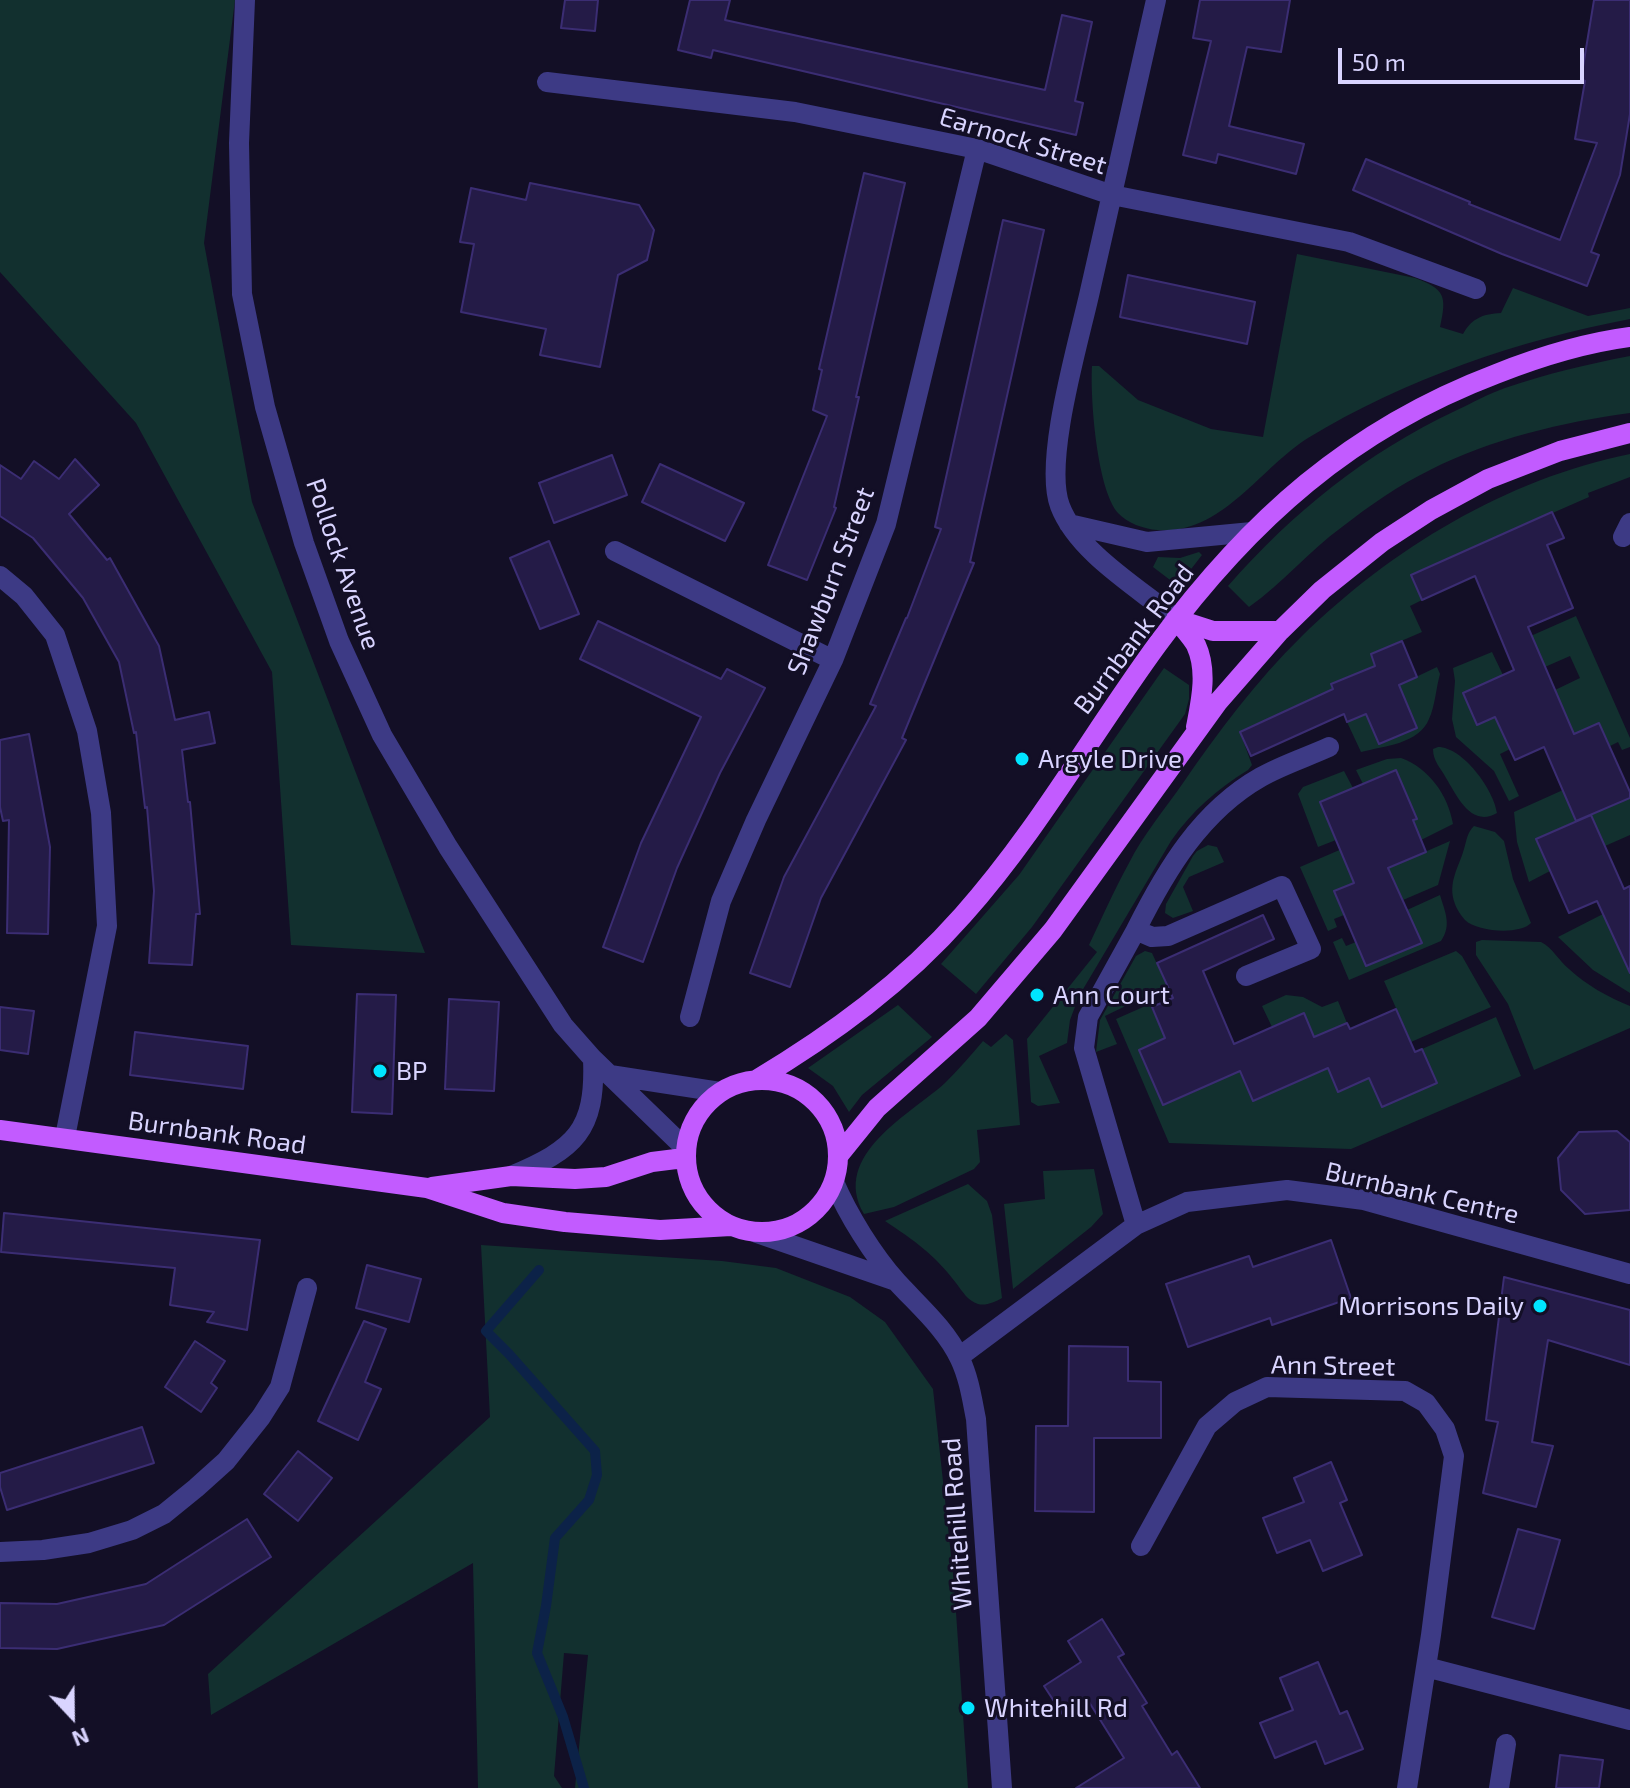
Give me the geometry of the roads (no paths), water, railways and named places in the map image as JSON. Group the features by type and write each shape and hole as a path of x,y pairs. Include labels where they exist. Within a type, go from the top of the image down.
{"main road":[{"name":"Burnbank Road","path":"756,1080 813,1045 879,997 964,914 1017,848 1176,619 1252,532 1328,464 1383,427 1428,402 1524,363 1630,337"},
{"path":"839,1155 877,1108 978,1018 1044,941 1218,702 1280,631 1322,590 1382,542 1431,510 1488,479 1560,451 1630,433"},
{"path":"1176,619 1213,631 1280,631"},
{"path":"1176,619 1196,645 1203,670 1194,735"},
{"path":"756,1080 787,1084 814,1100 832,1125 839,1155 834,1182 816,1211 802,1221 773,1232 757,1233 731,1226 698,1199 691,1186 684,1152 698,1114 720,1092 756,1080"},
{"name":"Burnbank Road","path":"0,1130 427,1188 503,1213 565,1222 660,1230 731,1226"},
{"name":"Burnbank Road","path":"427,1188 511,1176 606,1177 684,1152"}],"street":[{"name":"Pollock Avenue","path":"245,0 239,143 242,294 265,407 304,543 339,641 382,735 505,938 563,1025 684,1152"},
{"path":"1156,0 1060,432 1054,479 1059,504 1069,524 1093,553 1176,619"},
{"name":"Earnock Street","path":"547,82 795,112 977,149 1112,195 1349,242 1476,289"},
{"name":"Shawburn Street","path":"690,1017 721,901 833,660 886,524 977,149"},
{"path":"1069,524 1147,542 1252,532"},
{"path":"615,551 833,660"},
{"path":"0,576 24,596 55,635 87,731 101,813 107,926 65,1137"},
{"path":"1136,1225 1084,1048 1088,1017 1187,842 1218,807 1261,777 1329,747"},
{"path":"1136,930 1152,937 1168,936 1282,886 1311,949 1246,976"},
{"path":"511,1176 557,1153 579,1136 592,1106 593,1059"},
{"path":"610,1075 720,1092"},
{"name":"Whitehill Road","path":"834,1182 844,1206 896,1281 920,1305 959,1357 969,1384 976,1419 1002,1788"},
{"name":"Burnbank Centre","path":"959,1357 1136,1225 1187,1202 1287,1190 1364,1200 1630,1274"},
{"name":"Whitehill Road","path":"757,1233 896,1281"},
{"path":"0,1552 89,1543 132,1530 164,1514 196,1488 226,1461 280,1387 307,1288"},
{"name":"Ann Street","path":"1141,1546 1207,1426 1235,1402 1267,1387 1405,1391 1426,1403 1445,1429 1454,1456 1407,1788"},
{"path":"1426,1667 1630,1720"},
{"path":"1499,1788 1506,1744"}],"waterway":[{"path":"539,1270 486,1331 595,1451 597,1475 589,1500 555,1538 537,1653 563,1717 584,1788"}],"place":[{"name":"Argyle Drive","path":"1022,759"},
{"name":"Ann Court","path":"1037,995"},
{"name":"BP","path":"380,1071"},
{"name":"Morrisons Daily","path":"1540,1306"},
{"name":"Whitehill Rd","path":"968,1708"}]}
